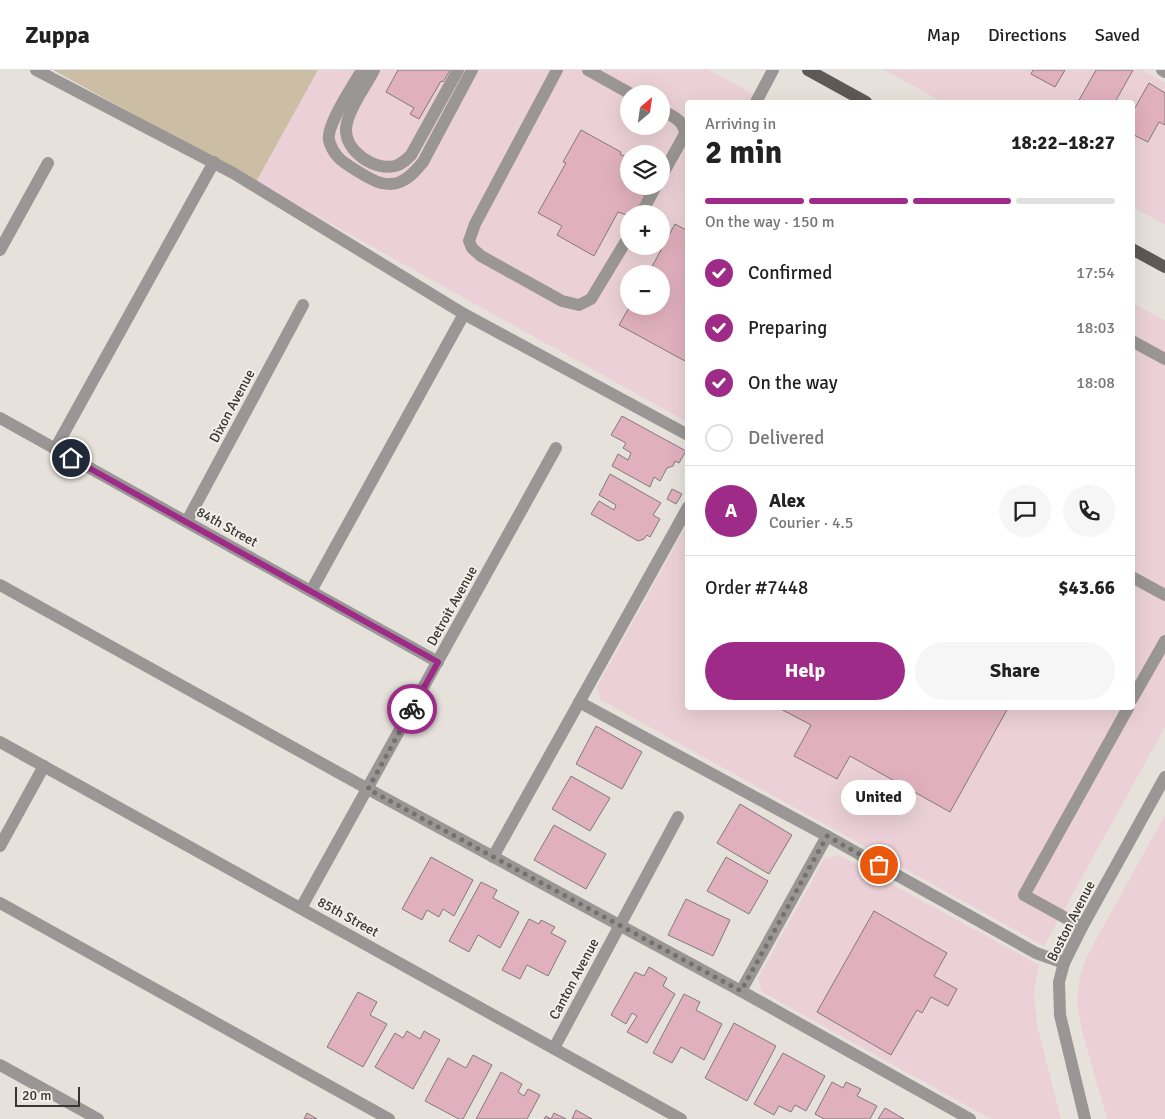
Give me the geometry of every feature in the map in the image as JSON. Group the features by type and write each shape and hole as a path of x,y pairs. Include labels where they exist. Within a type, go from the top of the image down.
{"main road":[{"path":"808,70 862,100"},
{"path":"1135,251 1165,267"}],"street":[{"path":"36,70 214,162 464,314 685,433"},
{"path":"362,70 332,124 329,140 337,156 344,163 379,183 390,184 399,183 408,178 423,162 472,70"},
{"path":"374,70 348,118 346,134 348,143 358,155 379,166 388,167 404,162 411,155 458,70"},
{"path":"557,70 475,224 469,241 472,248 482,256 562,301 579,305 591,299 620,251"},
{"path":"588,70 620,88"},
{"path":"757,100 774,70"},
{"path":"670,115 679,120 684,126 684,134 670,160"},
{"path":"55,449 214,162"},
{"path":"0,250 48,163"},
{"name":"Dixon Avenue","path":"186,521 303,305"},
{"path":"311,591 464,314"},
{"path":"1135,343 1165,359"},
{"name":"84th Street","path":"0,418 438,662"},
{"name":"Detroit Avenue","path":"301,908 556,448"},
{"path":"493,857 685,512"},
{"path":"1135,579 1165,595"},
{"path":"0,585 368,789 741,991 970,1119"},
{"path":"1135,695 1165,641"},
{"path":"579,702 827,836 1036,953 1064,963"},
{"path":"1082,927 1024,895 1127,710"},
{"name":"85th Street","path":"0,742 682,1119"},
{"path":"0,846 44,766"},
{"name":"Boston Avenue","path":"1085,1119 1060,1015 1058,992 1064,963 1165,777"},
{"name":"Canton Avenue","path":"554,1048 678,818"},
{"path":"741,991 827,836"},
{"path":"0,903 389,1119"},
{"path":"0,1065 98,1119"}],"shaded area":[{"path":"53,70 318,70 256,182"},
{"path":"318,70 709,70 764,100 685,100 685,421 256,182"},
{"path":"884,70 1142,70 1165,83 1165,225 1135,208 1135,100 939,100"},
{"path":"1135,304 1165,321 1165,727 1044,946 601,700 597,687 685,528 685,710 1135,710"},
{"path":"1165,815 1165,1119 1107,1119 1082,1031 1077,1006 1079,980 1087,956"},
{"path":"839,855 1039,965 1034,991 1037,1025 1061,1119 991,1119 762,992 758,978 824,859"}],"building":[{"path":"398,70 450,70 443,82 441,81 419,119 410,114 414,108 386,92"},
{"path":"1033,70 1065,70 1055,87 1031,74"},
{"path":"1096,70 1133,70 1116,100 1079,100"},
{"path":"1149,83 1165,93 1165,125 1159,122 1148,142 1135,136 1135,108"},
{"path":"581,130 620,151 620,195 643,195 647,197 643,205 620,205 620,213 618,212 594,256 557,235 562,226 538,213 566,163 563,162"},
{"path":"675,224 685,229 685,361 619,325 625,315 670,315 670,265 653,265 658,255 670,255 670,233"},
{"path":"622,416 685,450 685,453 679,463 675,461 673,466 667,468 660,481 654,477 650,487 612,466 618,454 628,460 631,453 623,448 626,443 611,435"},
{"path":"610,474 661,503 653,515 660,519 650,537 647,535 644,539 638,541 591,514 599,501 614,510 616,505 599,495"},
{"path":"672,489 682,494 676,504 667,499"},
{"path":"783,710 1007,710 950,812 850,756 837,779 794,756 811,725"},
{"path":"596,726 642,752 622,789 576,764"},
{"path":"571,776 610,798 590,831 552,809"},
{"path":"740,804 792,835 769,874 717,843"},
{"path":"554,825 606,854 586,889 534,860"},
{"path":"431,857 473,880 454,916 443,909 439,917 427,910 422,920 402,909"},
{"path":"726,857 768,881 749,914 707,891"},
{"path":"481,882 497,890 493,898 519,912 500,948 478,935 469,952 449,941"},
{"path":"686,899 730,920 713,956 668,935"},
{"path":"874,911 947,953 934,976 957,989 948,1006 931,997 922,1013 917,1010 891,1055 817,1012"},
{"path":"529,919 539,924 541,920 555,927 551,933 566,941 548,976 527,965 520,979 502,970"},
{"path":"649,967 667,978 663,986 675,994 647,1043 627,1032 637,1016 632,1013 626,1024 611,1015 635,972 644,976"},
{"path":"358,992 377,1002 370,1015 387,1024 363,1067 327,1047"},
{"path":"684,994 700,1002 696,1010 722,1024 704,1060 681,1047 672,1063 653,1053"},
{"path":"734,1023 776,1046 747,1101 705,1078"},
{"path":"407,1031 420,1039 424,1031 440,1040 413,1089 375,1067 395,1033 403,1038"},
{"path":"783,1053 825,1076 806,1111 795,1105 791,1112 779,1106 774,1115 754,1104"},
{"path":"473,1055 492,1065 463,1119 459,1119 425,1101 448,1058 466,1068"},
{"path":"501,1072 522,1084 518,1092 524,1096 528,1089 540,1095 527,1119 476,1119"},
{"path":"832,1082 843,1088 846,1082 861,1089 857,1096 877,1106 870,1119 824,1119 815,1114"},
{"path":"885,1108 904,1119 878,1119"},
{"path":"576,1110 592,1119 572,1119"},
{"path":"307,1113 317,1119 304,1119"},
{"path":"554,1113 566,1119 551,1119"}],"way so far":[{"path":"412,709 368,789 741,991 827,836 879,865"}],"place":[{"name":"United","path":"879,865"}],"route":[{"path":"71,458 438,662 412,709"}]}
